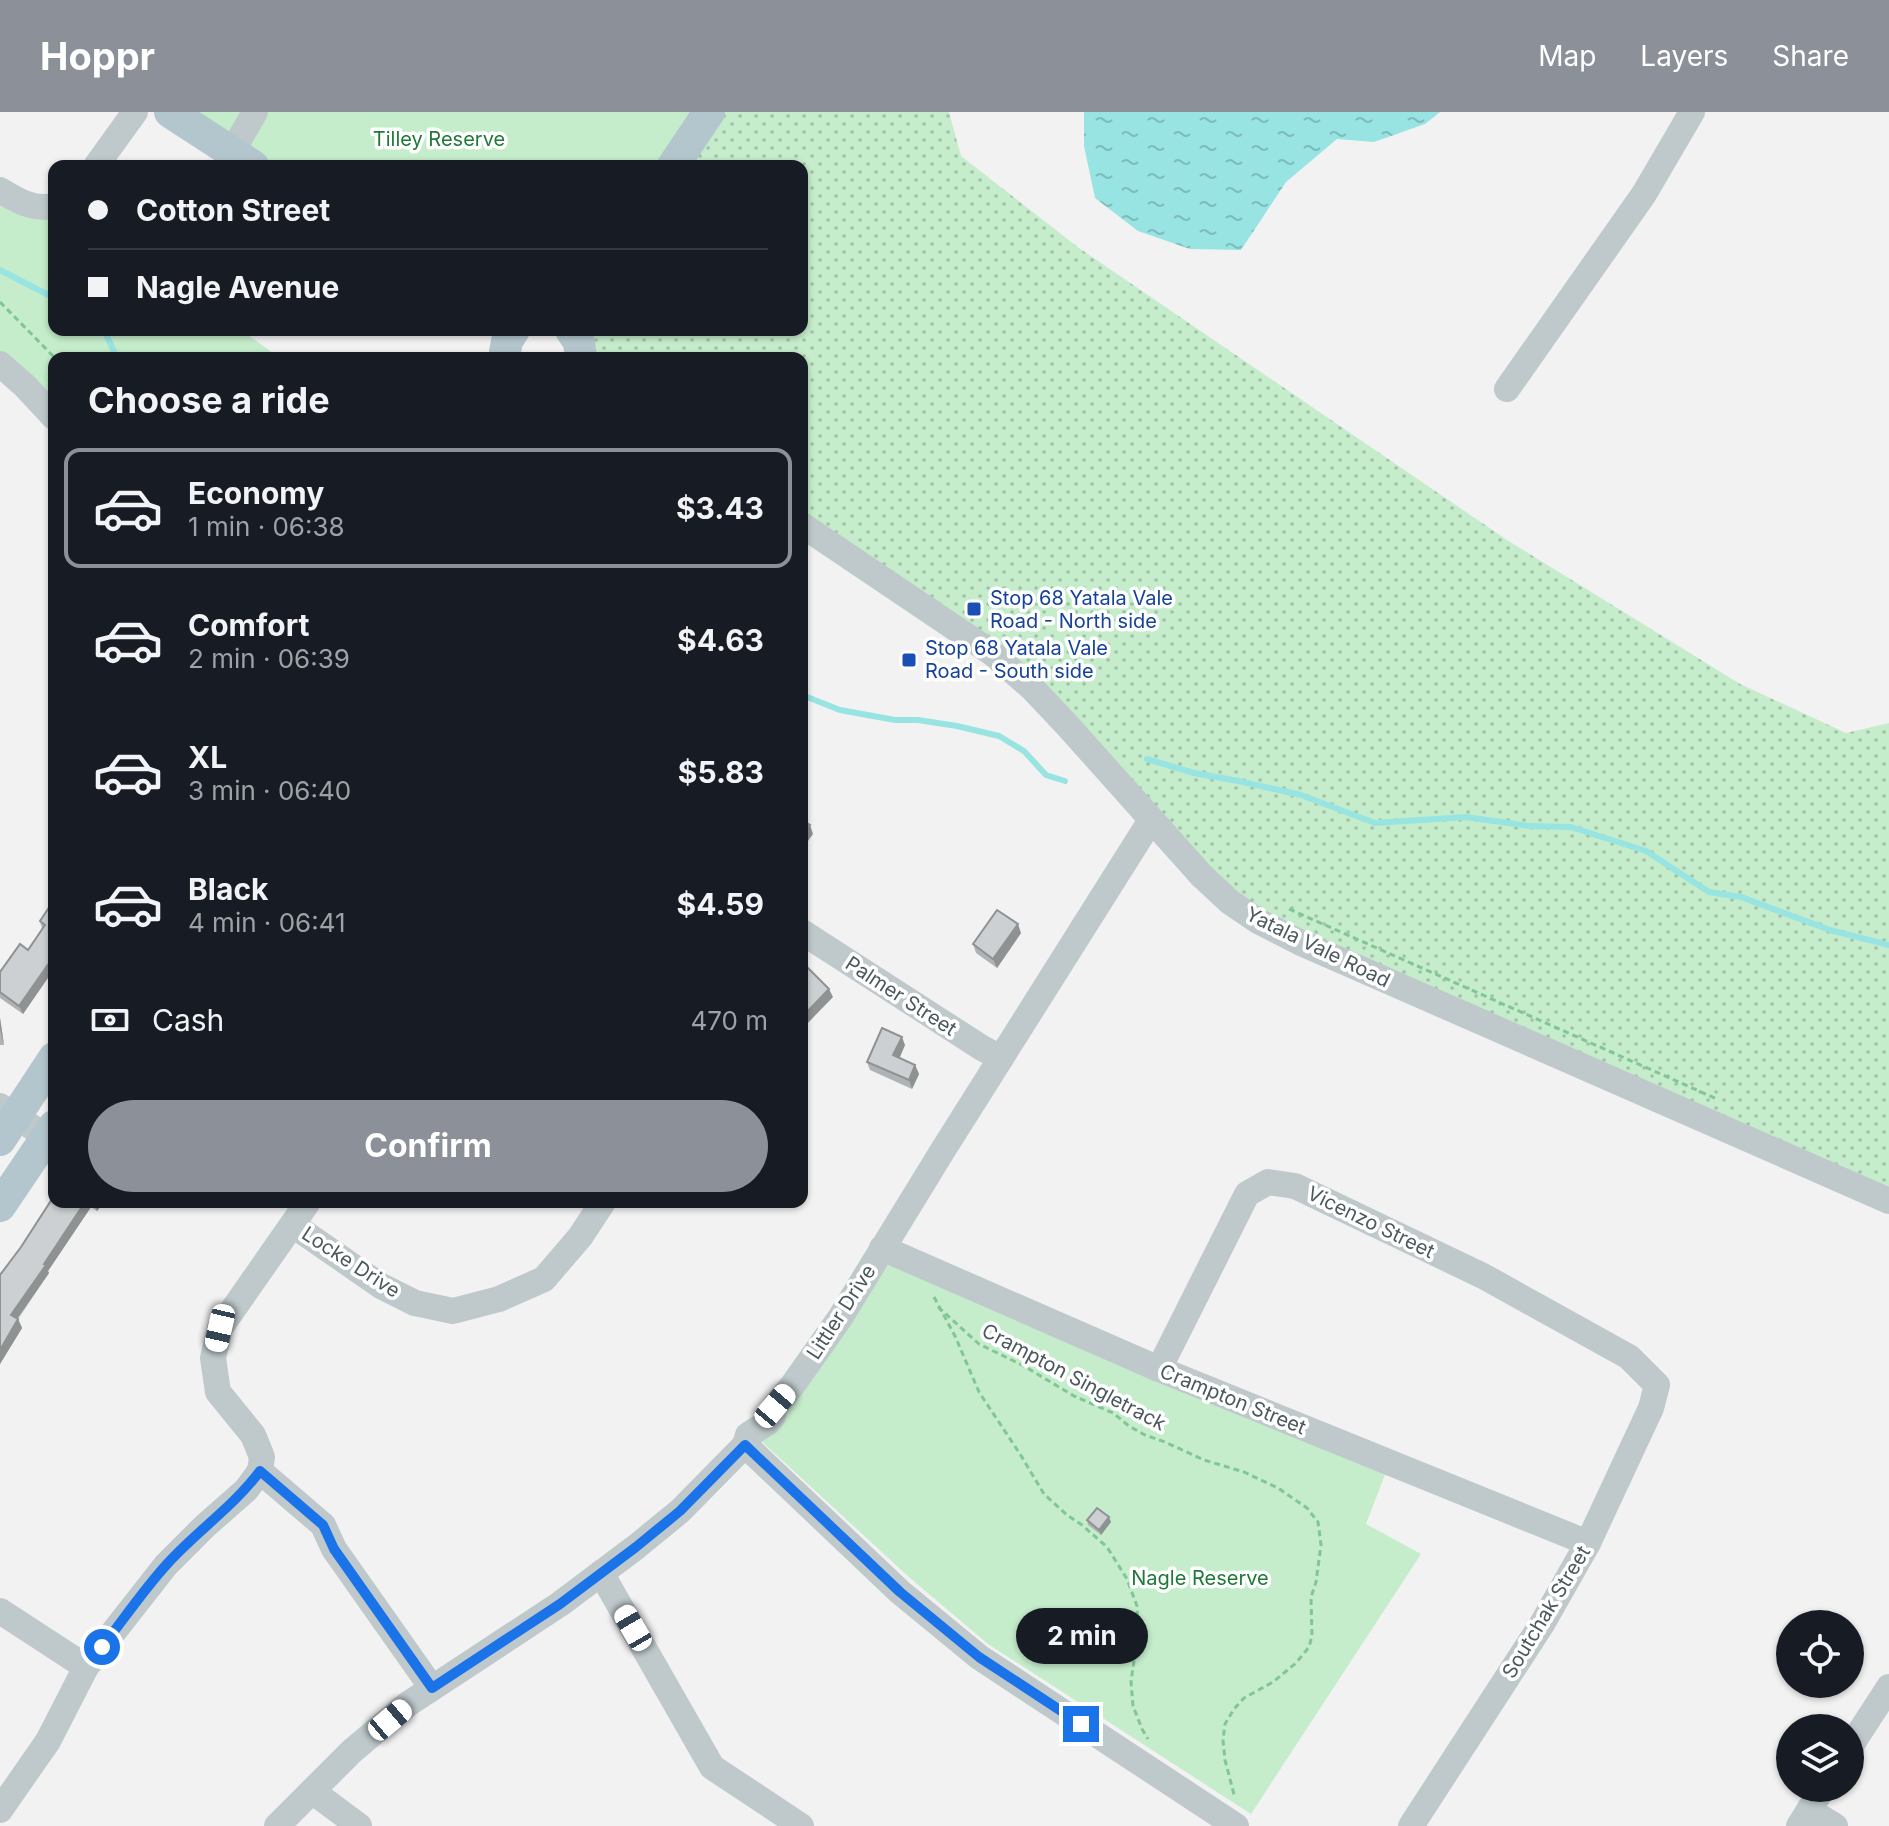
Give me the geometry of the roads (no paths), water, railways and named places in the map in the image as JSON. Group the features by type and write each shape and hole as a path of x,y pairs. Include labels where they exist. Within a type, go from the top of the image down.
{"main road":[{"path":"170,112 243,159"},
{"path":"677,160 709,112"},
{"path":"5,1121 48,1066"},
{"path":"0,1206 48,1134"}],"street":[{"path":"100,160 135,112"},
{"path":"243,159 255,112"},
{"path":"1507,389 1644,194 1692,112"},
{"path":"0,190 27,205 48,207"},
{"path":"0,364 48,411"},
{"name":"Yatala Vale Road","path":"808,529 992,653 1033,689 1202,876 1230,902 1299,942 1889,1201"},
{"name":"Littler Drive","path":"277,1826 352,1751 408,1704 560,1604 680,1511 745,1445 748,1435 767,1423 773,1416 775,1406 840,1318 1151,820"},
{"name":"Palmer Street","path":"808,936 1001,1058"},
{"path":"5,1121 48,1131"},
{"name":"Vicenzo Street","path":"1159,1369 1247,1194 1268,1182 1295,1186 1483,1276 1629,1357 1657,1385"},
{"path":"0,1810 48,1741 86,1667 166,1565 246,1490 260,1471 262,1457 253,1435 218,1392 213,1358 220,1328 304,1208"},
{"name":"Locke Drive","path":"293,1225 381,1286 415,1303 453,1311 499,1299 544,1279 580,1237 599,1208"},
{"name":"Crampton Street","path":"882,1248 1159,1369 1588,1543"},
{"name":"Soutchak Street","path":"1411,1826 1542,1624 1588,1543 1651,1408 1657,1385"},
{"path":"745,1445 900,1592 979,1657 1236,1826"},
{"path":"260,1471 323,1525 334,1549 432,1688"},
{"path":"601,1573 712,1767 801,1826"},
{"path":"0,1611 86,1667"},
{"path":"1864,1725 1889,1687"},
{"path":"312,1791 359,1826"},
{"path":"1810,1808 1835,1826"}],"water":[{"path":"1084,112 1440,112 1425,124 1374,142 1337,139 1286,182 1241,250 1190,249 1138,231 1095,198 1084,146"}],"waterway":[{"path":"0,270 48,295"},
{"path":"107,336 114,352"},
{"path":"808,697 840,710 895,720 957,726 999,736 1024,751 1046,775 1065,781"},
{"path":"1147,759 1194,773 1301,795 1375,823 1466,817 1529,826 1571,827 1646,851 1709,892 1741,897 1830,930 1889,945"}],"place":[{"name":"Stop 68 Yatala Vale Road - North side","path":"974,609"},
{"name":"Stop 68 Yatala Vale Road - South side","path":"909,660"}],"park label":[{"name":"Tilley Reserve","path":"439,139"},
{"name":"Nagle Reserve","path":"1200,1578"}]}
